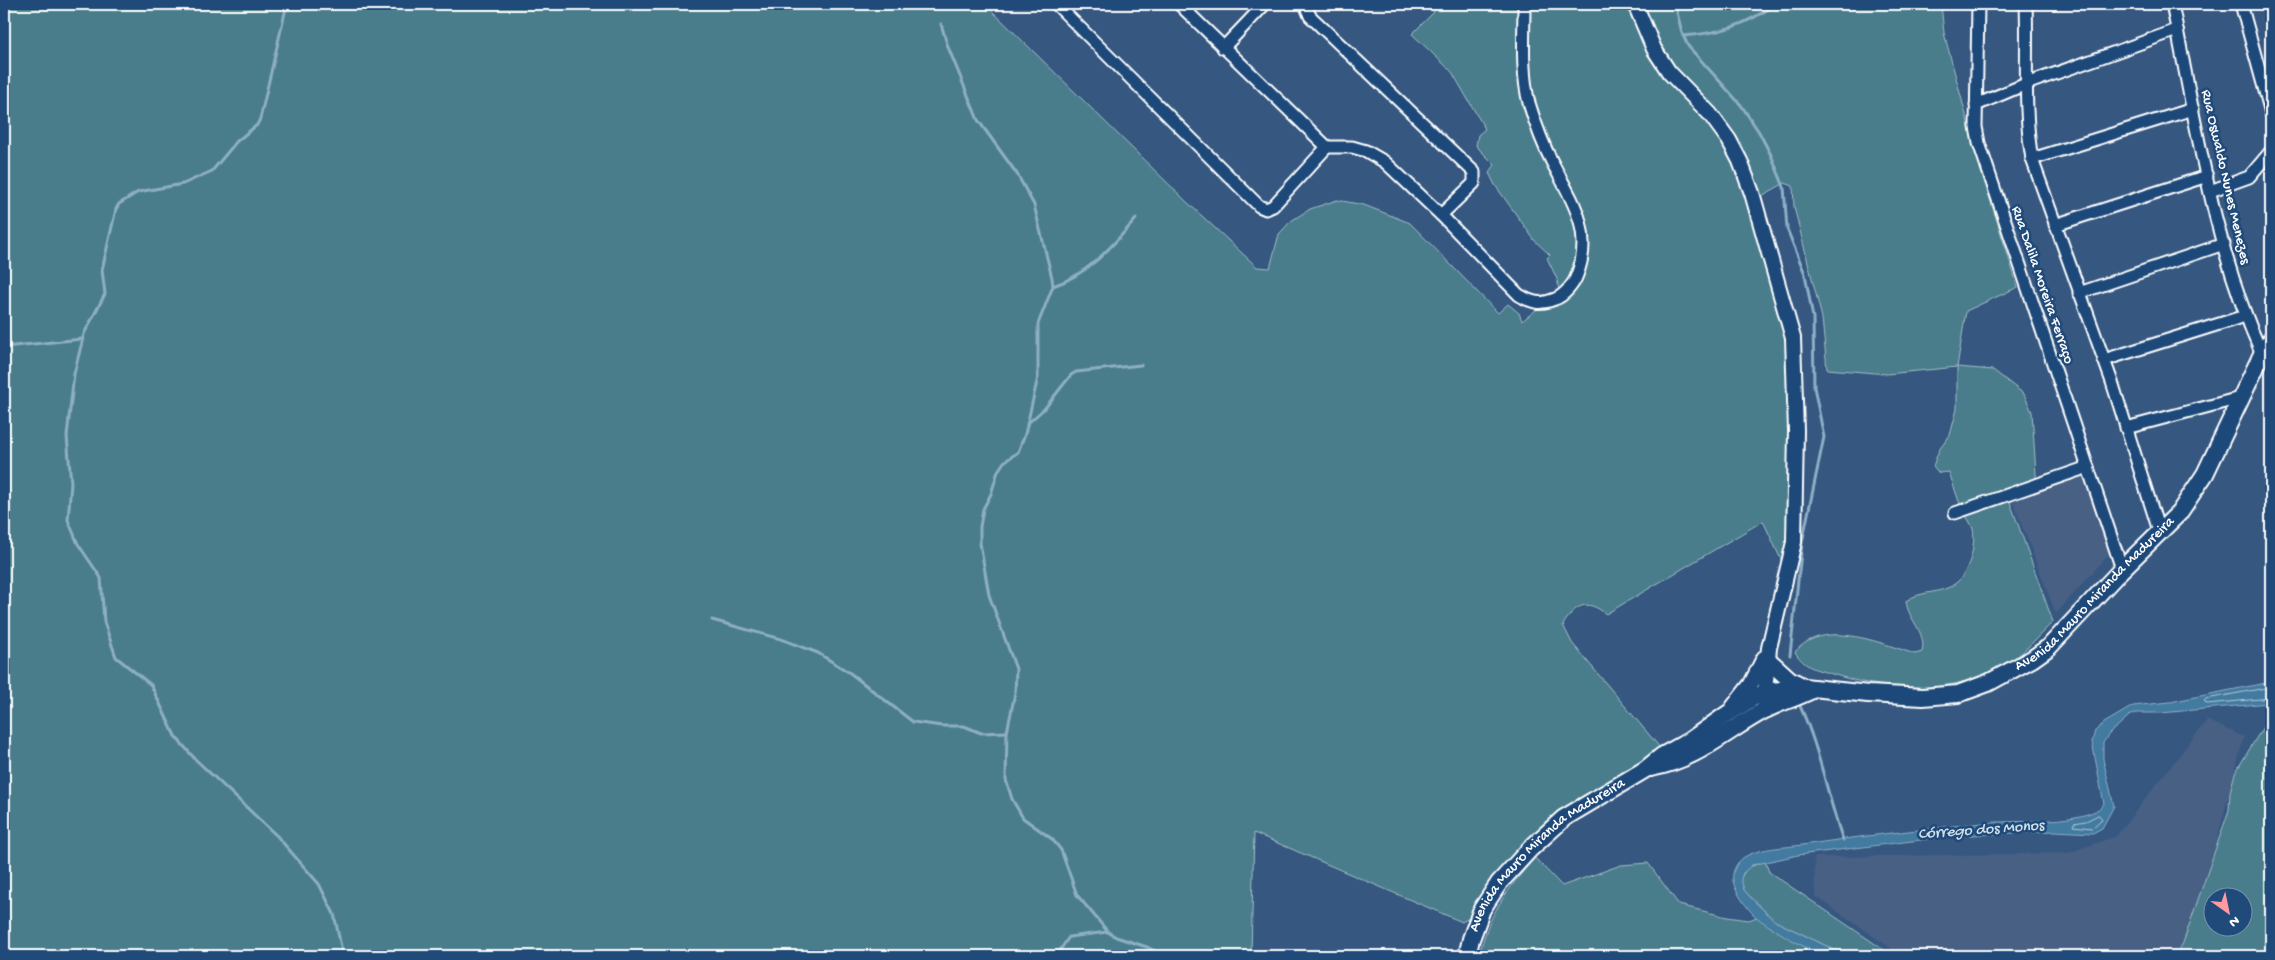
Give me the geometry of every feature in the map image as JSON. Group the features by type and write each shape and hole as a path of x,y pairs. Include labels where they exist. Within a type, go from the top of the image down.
{"main road":[{"name":"Avenida Mauro Miranda Madureira","path":"1467,956 1482,909 1499,883 1530,849 1564,818 1646,769 1662,756 1689,741 1728,713 1764,694 1793,687 1924,697 1958,694 1988,683 2032,659 2049,647 2122,569 2180,513 2194,494 2262,354 2271,340"},
{"path":"1768,654 1789,679 1810,687"},
{"name":"Avenida Mauro Miranda Madureira","path":"1646,769 1670,764 1696,754 1763,711 1810,687"}],"street":[{"path":"1056,4 1259,206 1266,209 1273,206 1327,147"},
{"path":"1179,4 1327,147 1352,147 1366,151 1384,162 1441,215 1519,295 1532,303 1544,303 1558,298 1574,283 1581,265 1583,241 1573,198 1552,162 1538,131 1529,102 1525,61 1524,4"},
{"path":"1223,48 1265,4"},
{"path":"1305,4 1310,16 1474,172 1474,183 1441,215"},
{"path":"1635,4 1654,49 1669,72 1710,114 1730,140 1752,193 1792,330 1796,431 1795,525 1790,560 1768,654 1763,711"},
{"name":"Rua Dalila Moreira Ferraço","path":"1978,4 1976,127 1979,143 2122,569"},
{"name":"Rua Oswaldo Nunes Menezes","path":"2172,4 2210,191 2245,316 2262,354"},
{"path":"2241,4 2271,113"},
{"name":"Rua Dalila Moreira Ferraço","path":"2030,5 2026,84 2032,159 2104,360 2160,534"},
{"path":"1976,105 2026,84 2177,30"},
{"path":"2032,159 2193,109"},
{"path":"2210,191 2249,177 2271,151"},
{"path":"2056,225 2207,176"},
{"path":"2079,293 2224,244"},
{"path":"2104,360 2245,316"},
{"path":"2126,428 2240,398"},
{"path":"1955,512 2088,467"},
{"path":"1728,713 1750,684 1768,654"}],"shaded area":[{"path":"4,4 985,4 1188,203 1257,267 1270,268 1279,234 1291,221 1310,209 1337,200 1364,205 1410,223 1498,313 1508,304 1519,313 1522,321 1559,292 1557,279 1547,258 1550,255 1535,241 1495,185 1489,173 1495,165 1476,146 1478,135 1485,129 1452,72 1412,34 1434,12 1427,4 1941,4 1944,33 1981,171 2018,287 1966,311 1957,367 1887,374 1827,369 1822,318 1794,207 1793,186 1785,183 1747,204 1762,240 1787,329 1793,419 1787,558 1784,566 1763,521 1606,614 1593,606 1587,605 1577,609 1567,618 1563,625 1572,643 1662,750 1577,804 1475,915 1462,922 1254,833 1251,956 4,956"},
{"path":"1957,367 1993,370 2024,394 2032,412 2037,490 2010,502 2053,622 2001,669 1966,681 1947,685 1908,688 1870,684 1811,667 1795,652 1807,642 1821,636 1852,636 1915,654 1922,652 1922,638 1907,608 1906,601 1918,595 1950,587 1961,578 1968,566 1972,551 1973,529 1962,509 1949,472 1939,473 1933,466 1939,450 1950,435 1957,409"},
{"path":"2084,474 2109,554 2056,614 2013,502"},
{"path":"2271,714 2271,956 2176,956 2183,943 2202,888 2202,938 2252,938 2252,888 2202,888 2229,810 2230,792 2235,773"},
{"path":"2207,720 2244,737 2204,888 2202,888 2202,897 2189,947 2185,956 1902,956 1815,896 1814,857 2068,853 2116,836"},
{"path":"1535,858 1562,886 1621,865 1648,863 1679,905 1727,917 1749,920 1757,917 1780,932 1826,956 1479,956 1493,915 1507,892"},
{"path":"1765,861 1769,872 1893,956 1847,956 1775,921 1744,890 1740,879 1747,868"}],"water":[{"name":"Córrego dos Monos","path":"2271,682 2271,702 2269,703 2161,713 2137,713 2129,716 2109,734 2103,743 2103,759 2114,806 2102,828 2093,833 2055,831 1953,836 1798,855 1752,865 1743,873 1741,879 1744,890 1775,921 1847,956 1822,954 1779,932 1760,920 1748,909 1734,885 1733,873 1740,860 1753,853 1767,849 1960,825 2066,818 2096,811 2104,804 2092,742 2095,731 2104,723 2133,706 2170,702"}],"waterway":[{"path":"287,4 257,125 237,141 212,171 183,184 138,192 119,204 116,209 102,270 105,294 84,334 74,374 67,436 71,483 68,520 78,544 101,578 104,622 116,657 151,685 175,736 195,759 277,836 319,884 334,914 343,956"},
{"path":"1675,4 1682,33 1688,46 1741,105 1759,132 1771,155 1784,187 1787,229 1805,274 1813,318 1814,387 1824,437 1802,543 1790,655"},
{"path":"1683,36 1709,33 1732,27 1753,18 1776,4"},
{"path":"941,24 948,47 978,120 1017,174 1034,205 1053,286 1038,324 1038,377 1025,434 1018,452 1004,462 998,471 991,494 983,509 980,527 980,543 989,595 1016,669 1015,693 1007,732 1006,780 1012,799 1023,818 1052,839 1061,850 1077,895 1108,932 1116,937 1147,947 1165,956"},
{"path":"1053,286 1066,281 1088,267 1136,219"},
{"path":"4,347 82,339"},
{"path":"1027,424 1045,408 1071,375 1076,372 1141,365"},
{"path":"712,620 781,639 818,653 850,673 913,722 942,726 964,726 981,733 1007,732"},
{"path":"1800,706 1813,739 1843,840"},
{"path":"1056,956 1069,937 1107,932"}]}
